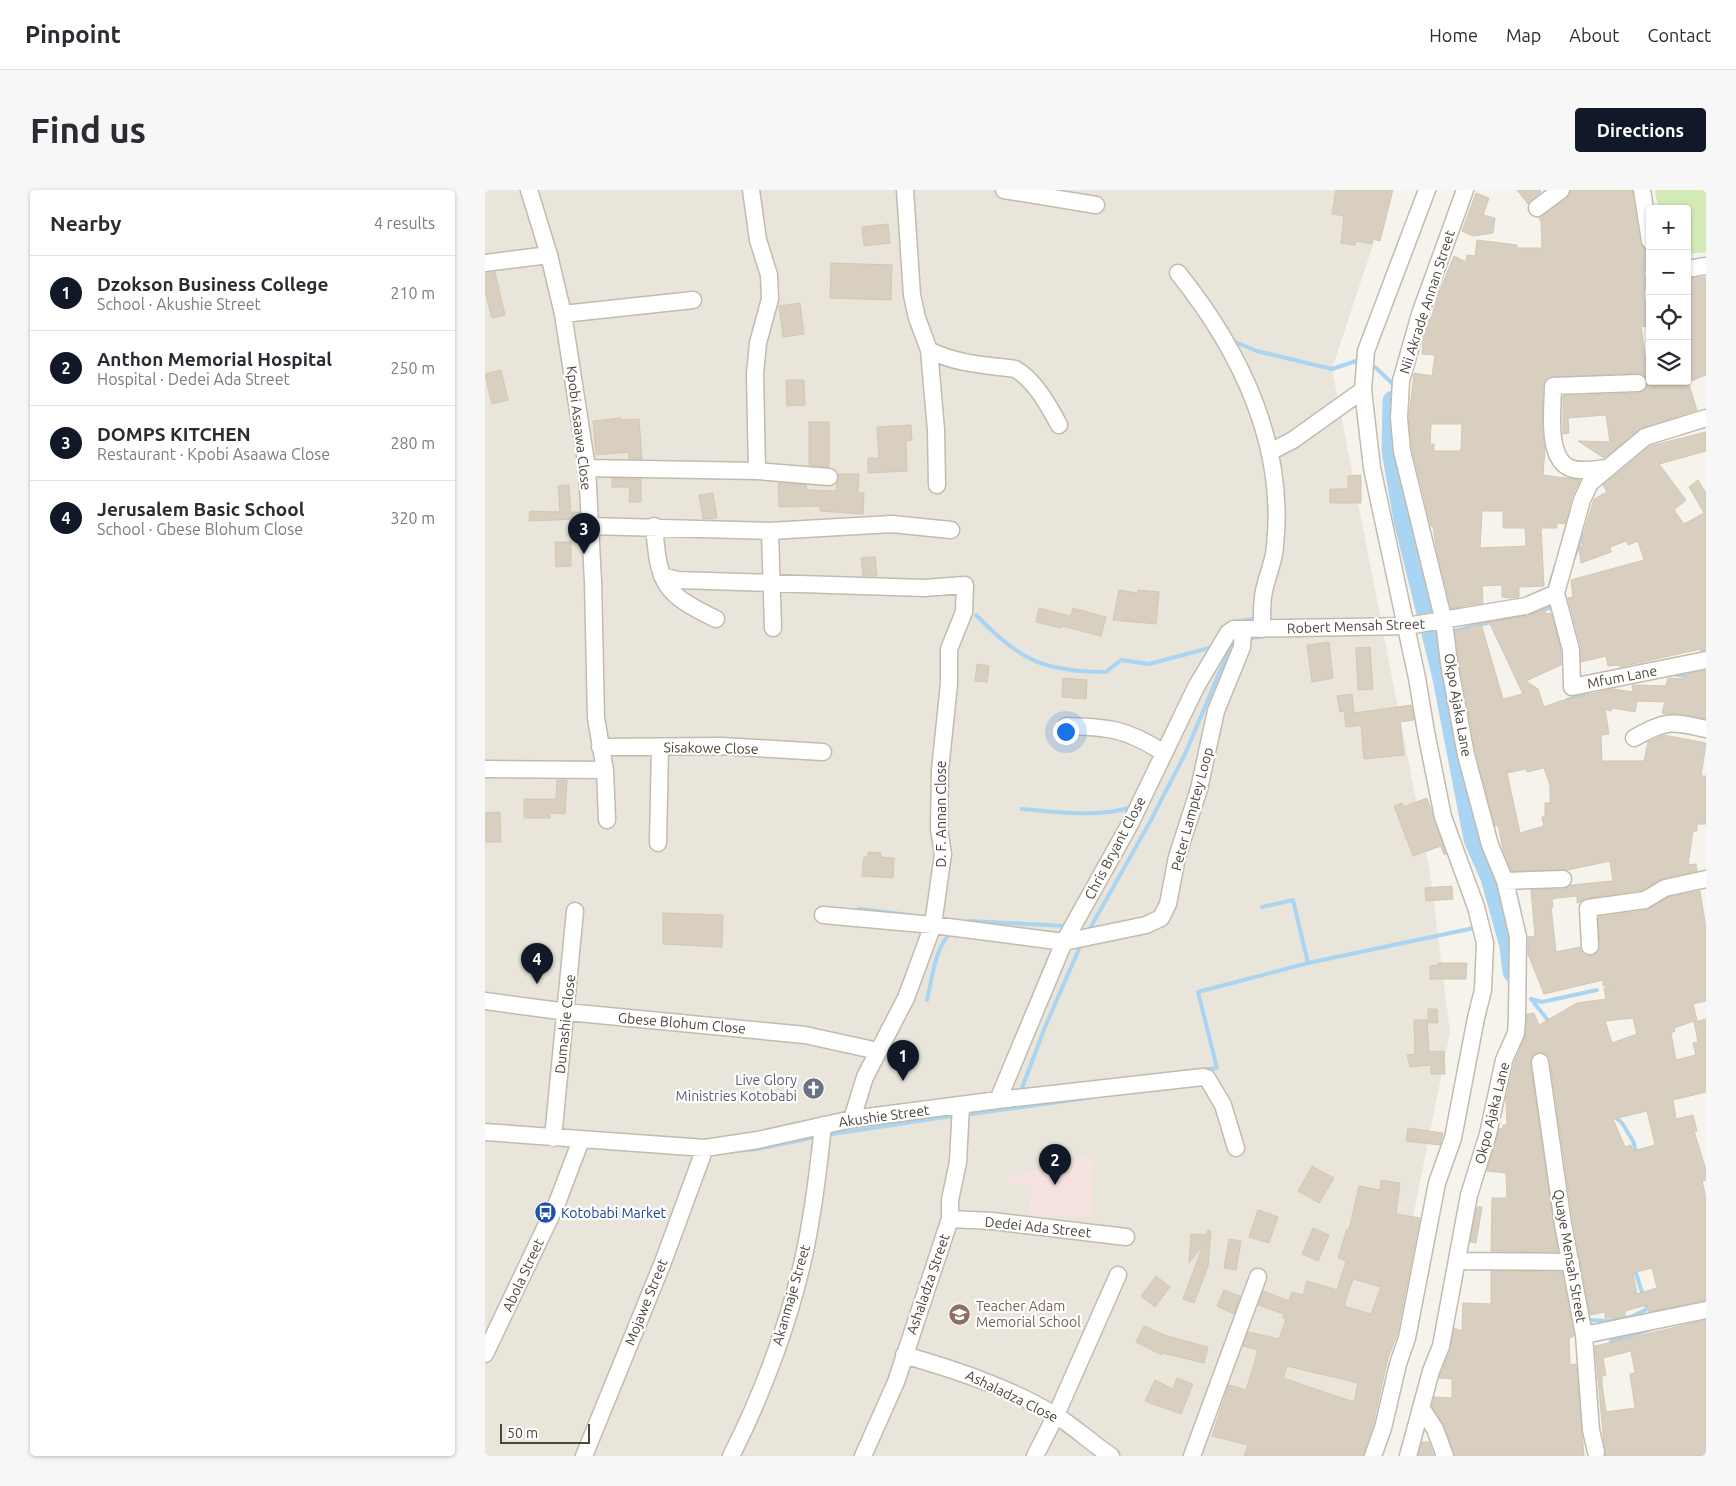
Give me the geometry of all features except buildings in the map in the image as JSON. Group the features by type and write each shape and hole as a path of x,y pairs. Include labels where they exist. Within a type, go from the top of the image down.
{"street":[{"name":"Kpobi Asaawa Close","path":"529,190 549,255 563,314 587,468 597,680 596,718 605,770 607,820"},
{"path":"751,190 758,240 769,275 769,299 758,342 755,374 757,470"},
{"path":"905,190 912,295 917,318 929,350 936,430 937,485"},
{"path":"1004,190 1096,205"},
{"path":"1373,1456 1383,1428 1398,1364 1407,1338 1437,1183 1453,1138 1475,1018 1483,990 1485,943 1476,907 1443,817 1407,626 1391,564 1372,468 1363,390 1366,351 1427,190"},
{"name":"Nii Akrade Annan Street","path":"1444,622 1402,451 1399,418 1401,381 1415,330 1465,190"},
{"path":"1537,208 1561,190"},
{"path":"1642,190 1646,216"},
{"path":"485,263 549,255"},
{"path":"1691,268 1706,266"},
{"path":"1178,273 1214,321 1250,388 1270,452 1276,497 1275,548 1264,590 1261,629"},
{"path":"563,314 693,300"},
{"path":"929,350 945,359 960,363 1015,369 1023,373 1059,425"},
{"path":"1607,468 1569,468 1561,462 1553,436 1553,386 1639,382"},
{"path":"1270,452 1293,440 1363,390"},
{"path":"1556,593 1582,500 1590,483 1645,436 1706,418"},
{"path":"587,468 757,470 829,477"},
{"path":"589,526 654,526 770,531 892,524 951,530"},
{"path":"654,526 657,563 665,585 674,596 716,619"},
{"path":"770,531 773,628"},
{"path":"662,576 678,580 771,582"},
{"name":"D. F. Annan Close","path":"771,582 924,588 965,585 966,590 964,612 949,649 949,684 940,770 939,829 943,854 933,925 906,998 865,1077 852,1119"},
{"name":"Robert Mensah Street","path":"1261,629 1407,626 1444,622 1526,606 1556,593"},
{"name":"Mfum Lane","path":"1556,593 1571,650 1572,687 1706,660"},
{"name":"Okpo Ajaka Lane","path":"1408,1456 1431,1371 1441,1346 1469,1195 1488,1134 1504,1060 1516,1033 1519,972 1518,937 1505,881 1490,845 1466,755 1449,663 1444,622"},
{"name":"Chris Bryant Close","path":"998,1100 1064,942 1131,822 1196,687 1228,633 1234,629 1261,629"},
{"name":"Peter Lamptey Loop","path":"823,915 933,925 1064,942 1138,927 1161,918 1168,904 1177,857 1199,789 1216,711 1242,647 1243,630"},
{"path":"1635,738 1665,722 1706,729"},
{"path":"1066,726 1116,730 1139,736 1164,753"},
{"name":"Sisakowe Close","path":"600,747 722,746 823,752"},
{"path":"658,843 660,748"},
{"path":"485,769 605,770"},
{"path":"1505,881 1563,879"},
{"path":"1590,946 1588,908 1645,900 1665,888 1706,879"},
{"name":"Dumashie Close","path":"553,1138 567,1012 575,911"},
{"name":"Gbese Blohum Close","path":"485,1001 567,1012 805,1035 878,1051"},
{"name":"Quaye Mensah Street","path":"1540,1062 1584,1335 1591,1430 1596,1454"},
{"name":"Akushie Street","path":"485,1132 705,1148 758,1140 852,1119 1203,1076 1207,1078 1223,1105 1236,1148"},
{"name":"Ashaladza Street","path":"863,1456 896,1382 949,1219 950,1200 958,1162 961,1105"},
{"name":"Akanmaje Street","path":"731,1456 769,1369 787,1315 806,1247 823,1125"},
{"name":"Abola Street","path":"485,1354 557,1203 581,1140"},
{"name":"Mojawe Street","path":"584,1456 663,1262 705,1148"},
{"name":"Dedei Ada Street","path":"949,1219 992,1221 1126,1237"},
{"path":"1457,1261 1571,1262"},
{"path":"1035,1456 1056,1415 1118,1274"},
{"path":"1192,1456 1258,1277"},
{"path":"1584,1335 1706,1310"},
{"name":"Ashaladza Close","path":"904,1355 969,1374 1056,1415 1111,1456"},
{"path":"1422,1409 1435,1429 1445,1456"}],"shaded area":[{"path":"485,190 1391,190 1332,369 1430,872 1450,1032 1365,1456 485,1456"},
{"path":"1094,1153 1091,1217 1030,1215 1031,1186 1006,1184 1006,1179"}],"green space":[{"path":"1655,190 1706,190 1706,252 1691,254 1691,205 1657,205"}],"waterway":[{"path":"1235,342 1257,351 1332,369 1356,361"},
{"path":"1375,367 1395,386"},
{"path":"1393,401 1392,450 1404,520 1443,678 1474,839 1491,878 1510,946 1513,972"},
{"path":"1606,460 1625,443"},
{"path":"1572,562 1581,540 1581,531"},
{"path":"1548,591 1556,565"},
{"path":"1527,613 1555,607"},
{"path":"1446,610 1461,609"},
{"path":"976,615 1006,643 1020,653 1049,666 1066,669 1106,672 1121,660 1149,664 1213,647"},
{"path":"1450,632 1516,616"},
{"path":"1234,622 1259,618"},
{"path":"1247,639 1263,636"},
{"path":"1088,932 1151,820 1185,754 1227,655 1234,643 1238,642"},
{"path":"1438,655 1441,648"},
{"path":"1673,674 1690,677"},
{"path":"1567,700 1590,691"},
{"path":"1022,809 1064,813 1091,813 1132,807"},
{"path":"1262,907 1293,900 1308,963 1474,928"},
{"path":"859,909 909,915"},
{"path":"968,921 1068,926"},
{"path":"927,1000 938,953 946,938 952,934"},
{"path":"1022,1088 1045,1027 1079,949"},
{"path":"1201,1070 1217,1068 1198,992 1308,963"},
{"path":"1531,999 1542,1002 1597,990"},
{"path":"1531,999 1551,1024"},
{"path":"972,1114 1094,1097"},
{"path":"1613,1115 1622,1123 1633,1141 1637,1155"},
{"path":"832,1134 952,1116"},
{"path":"736,1151 757,1149 811,1138"},
{"path":"1634,1267 1647,1308"},
{"path":"1589,1320 1609,1321 1631,1317 1649,1308"},
{"path":"1661,1308 1677,1308"},
{"path":"1611,1341 1652,1329"}],"place":[{"name":"DOMPS KITCHEN","path":"584,554"},
{"name":"Jerusalem Basic School","path":"537,984"},
{"name":"Dzokson Business College","path":"903,1081"},
{"name":"Live Glory Ministries Kotobabi","path":"813,1088"},
{"name":"Anthon Memorial Hospital","path":"1055,1185"},
{"name":"Kotobabi Market","path":"545,1213"},
{"name":"Teacher Adam Memorial School","path":"960,1314"}]}
